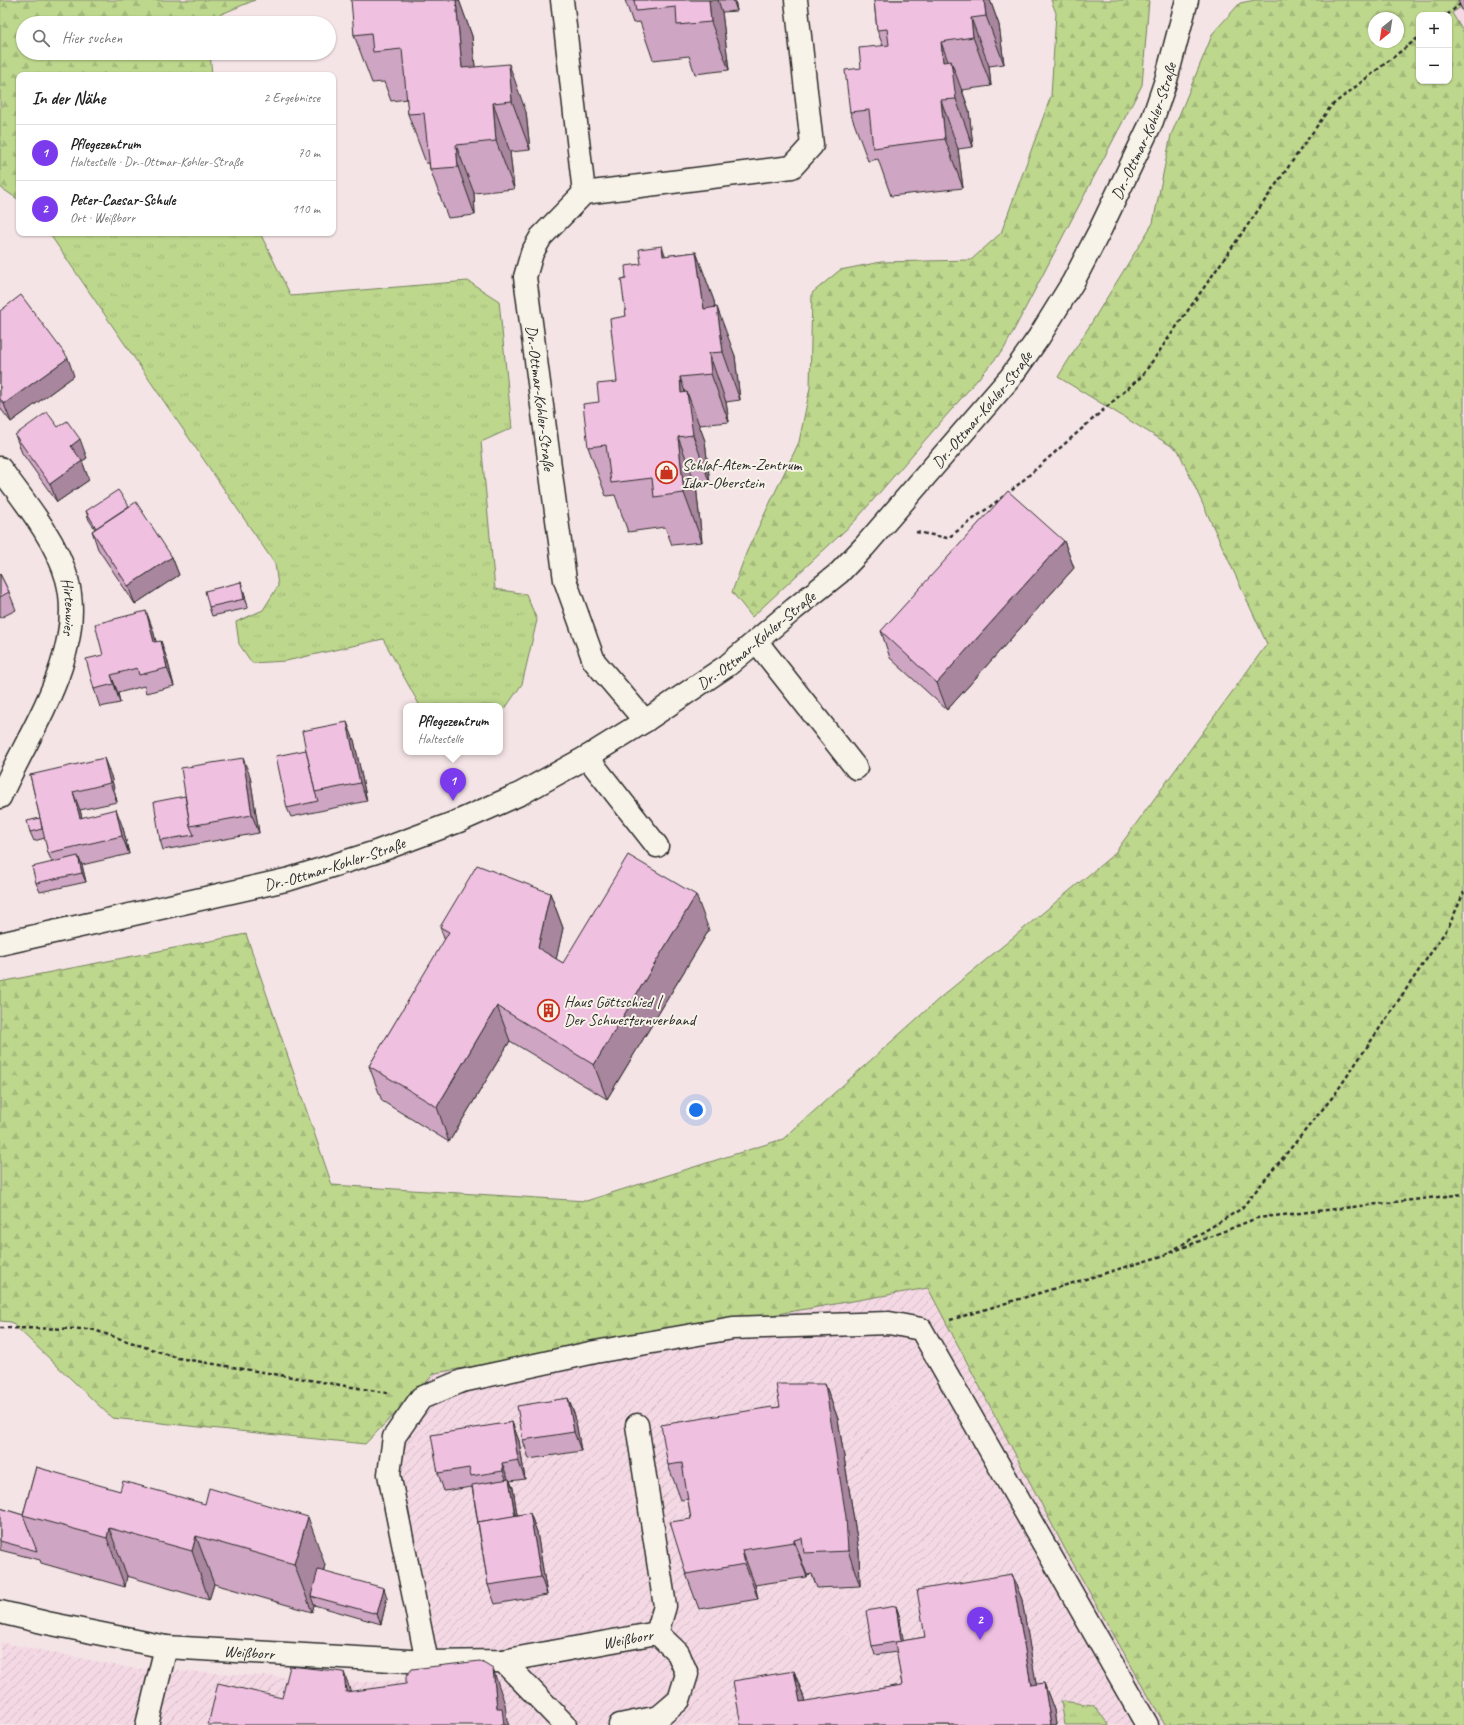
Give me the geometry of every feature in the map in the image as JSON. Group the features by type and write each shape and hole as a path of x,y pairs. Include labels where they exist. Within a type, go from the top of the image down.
{"street":[{"path":"562,0 584,193 792,167 812,145 796,0"},
{"name":"Dr.-Ottmar-Kohler-Straße","path":"1,941 290,879 376,852 459,821 514,797 587,757 645,721 728,664 839,572 882,526 1010,378 1039,337 1073,282 1100,230 1152,120 1166,80 1187,0"},
{"name":"Dr.-Ottmar-Kohler-Straße","path":"584,193 541,237 532,253 525,277 565,580 594,662 645,721"},
{"name":"Hirtenwies","path":"0,468 33,513 56,553 67,579 71,607 70,637 59,674 42,713 14,766 0,798"},
{"path":"756,641 856,768"},
{"path":"587,757 657,846"},
{"path":"427,1662 388,1474 394,1437 421,1398 462,1381 595,1352 733,1328 889,1323 920,1329 1147,1725"},
{"path":"637,1425 665,1606 657,1633"},
{"name":"Weißborr","path":"0,1612 166,1647 427,1662 503,1661 657,1633 678,1653 687,1674 679,1700 658,1717 620,1725"},
{"path":"147,1725 166,1647"},
{"path":"503,1661 565,1725"}],"path":[{"path":"1450,12 1464,1"},
{"path":"882,526 948,538 1012,490 1142,376 1330,106 1416,38"},
{"path":"1162,1256 1241,1209 1246,1203 1335,1094 1449,926 1464,892"},
{"path":"920,1329 1162,1256 1257,1218 1464,1194"},
{"path":"0,1328 91,1329 178,1358 325,1384 421,1398"}],"shaded area":[{"path":"1464,5 1464,33 1452,13"},
{"path":"928,1288 1066,1551 1165,1725 0,1725 0,1642 130,1668 365,1682 434,1678 400,1495 398,1409 435,1373"}],"green space":[{"path":"0,0 255,0 217,16 16,16 16,60 211,60 212,72 16,72 16,198 0,187"},
{"path":"1051,0 1149,0 1142,85 1004,349 854,522 752,617 732,592 747,551 799,442 810,388 812,293 840,270 881,262 971,260 1001,233 1051,96 1056,13"},
{"path":"1255,0 1464,0 1464,5 1452,13 1464,33 1464,1725 1165,1725 1066,1551 928,1288 435,1373 365,1444 112,1418 11,1322 0,1321 0,982 246,934 332,1185 586,1201 783,1139 941,997 1114,854 1267,644 1178,450 1058,377 1153,223 1171,135 1213,33 1240,3"},
{"path":"51,236 261,236 291,296 468,281 499,301 512,428 481,442 495,589 526,594 537,620 522,684 503,712 503,703 418,703 383,639 286,661 252,663 239,644 236,622 263,610 278,586 275,564"},
{"path":"1061,1701 1093,1705 1109,1725 1065,1725"}],"building":[{"path":"351,0 456,0 462,68 509,64 512,101 493,103 496,141 456,145 458,167 430,169 424,113 408,114 402,49 373,52 371,33 354,35"},
{"path":"634,0 709,0 711,22 677,25 676,7 636,11"},
{"path":"874,0 984,0 986,16 971,18 973,37 941,42 943,62 951,61 956,99 941,100 945,139 873,148 869,110 850,112 845,70 861,68 859,48 889,45 887,29 877,30"},
{"path":"662,246 663,256 696,252 704,309 717,307 723,352 709,353 711,374 680,377 681,393 687,392 693,435 678,437 684,493 654,497 652,478 611,483 606,445 588,447 583,404 599,402 597,384 617,382 610,319 626,316 621,279 626,278 625,266 641,264 639,249"},
{"path":"21,295 68,358 4,404 0,399 0,311"},
{"path":"47,412 58,427 67,421 80,439 71,446 82,461 50,484 15,435"},
{"path":"118,490 129,506 96,528 86,511"},
{"path":"1008,491 1064,541 937,683 881,631"},
{"path":"136,502 172,557 128,586 92,531"},
{"path":"0,574 9,592 0,597"},
{"path":"241,582 244,599 209,607 205,591"},
{"path":"146,611 154,642 161,641 167,668 139,675 137,668 111,675 114,684 94,689 86,659 103,655 95,624"},
{"path":"347,722 360,783 315,792 302,731"},
{"path":"306,750 318,801 287,808 276,756"},
{"path":"104,758 110,783 73,792 80,818 116,809 122,836 48,853 30,775"},
{"path":"243,758 252,815 190,826 181,768"},
{"path":"185,796 190,826 194,835 160,840 154,802"},
{"path":"40,818 42,829 30,832 27,821"},
{"name":"Haus Göttschied | Der Schwesternverband","path":"628,855 696,895 594,1065 497,1006 437,1107 369,1066 449,932 440,927 477,865 550,893 538,948 563,963"},
{"path":"78,856 82,873 36,883 32,867"},
{"path":"776,1384 825,1384 846,1517 848,1551 804,1553 802,1538 794,1540 794,1542 742,1550 745,1564 686,1574 670,1522 691,1519 682,1463 668,1465 661,1425 780,1407"},
{"path":"568,1398 574,1432 523,1440 517,1406"},
{"path":"512,1422 518,1460 502,1463 503,1471 471,1476 469,1468 438,1473 431,1435"},
{"path":"36,1467 120,1491 123,1481 205,1504 209,1488 308,1517 294,1564 196,1536 192,1551 109,1528 107,1538 23,1515"},
{"path":"509,1479 515,1516 478,1522 472,1485"},
{"path":"0,1508 23,1515 37,1551 0,1541"},
{"path":"530,1513 541,1577 488,1585 478,1522"},
{"path":"318,1570 384,1588 377,1614 311,1596"},
{"path":"1012,1574 1031,1685 1044,1683 1051,1725 741,1725 733,1681 794,1671 800,1702 902,1685 895,1642 925,1637 917,1590"},
{"path":"896,1606 901,1641 872,1646 866,1611"},
{"path":"480,1661 493,1669 497,1708 502,1708 504,1725 208,1725 218,1683 282,1698 290,1666 344,1672 346,1692 406,1684 406,1676 412,1669"}],"place":[{"name":"Schlaf-Atem-Zentrum Idar-Oberstein","path":"666,473"},
{"name":"Pflegezentrum","path":"453,801"},
{"name":"Haus Göttschied | Der Schwesternverband","path":"549,1010"},
{"name":"Peter-Caesar-Schule","path":"980,1640"}]}
